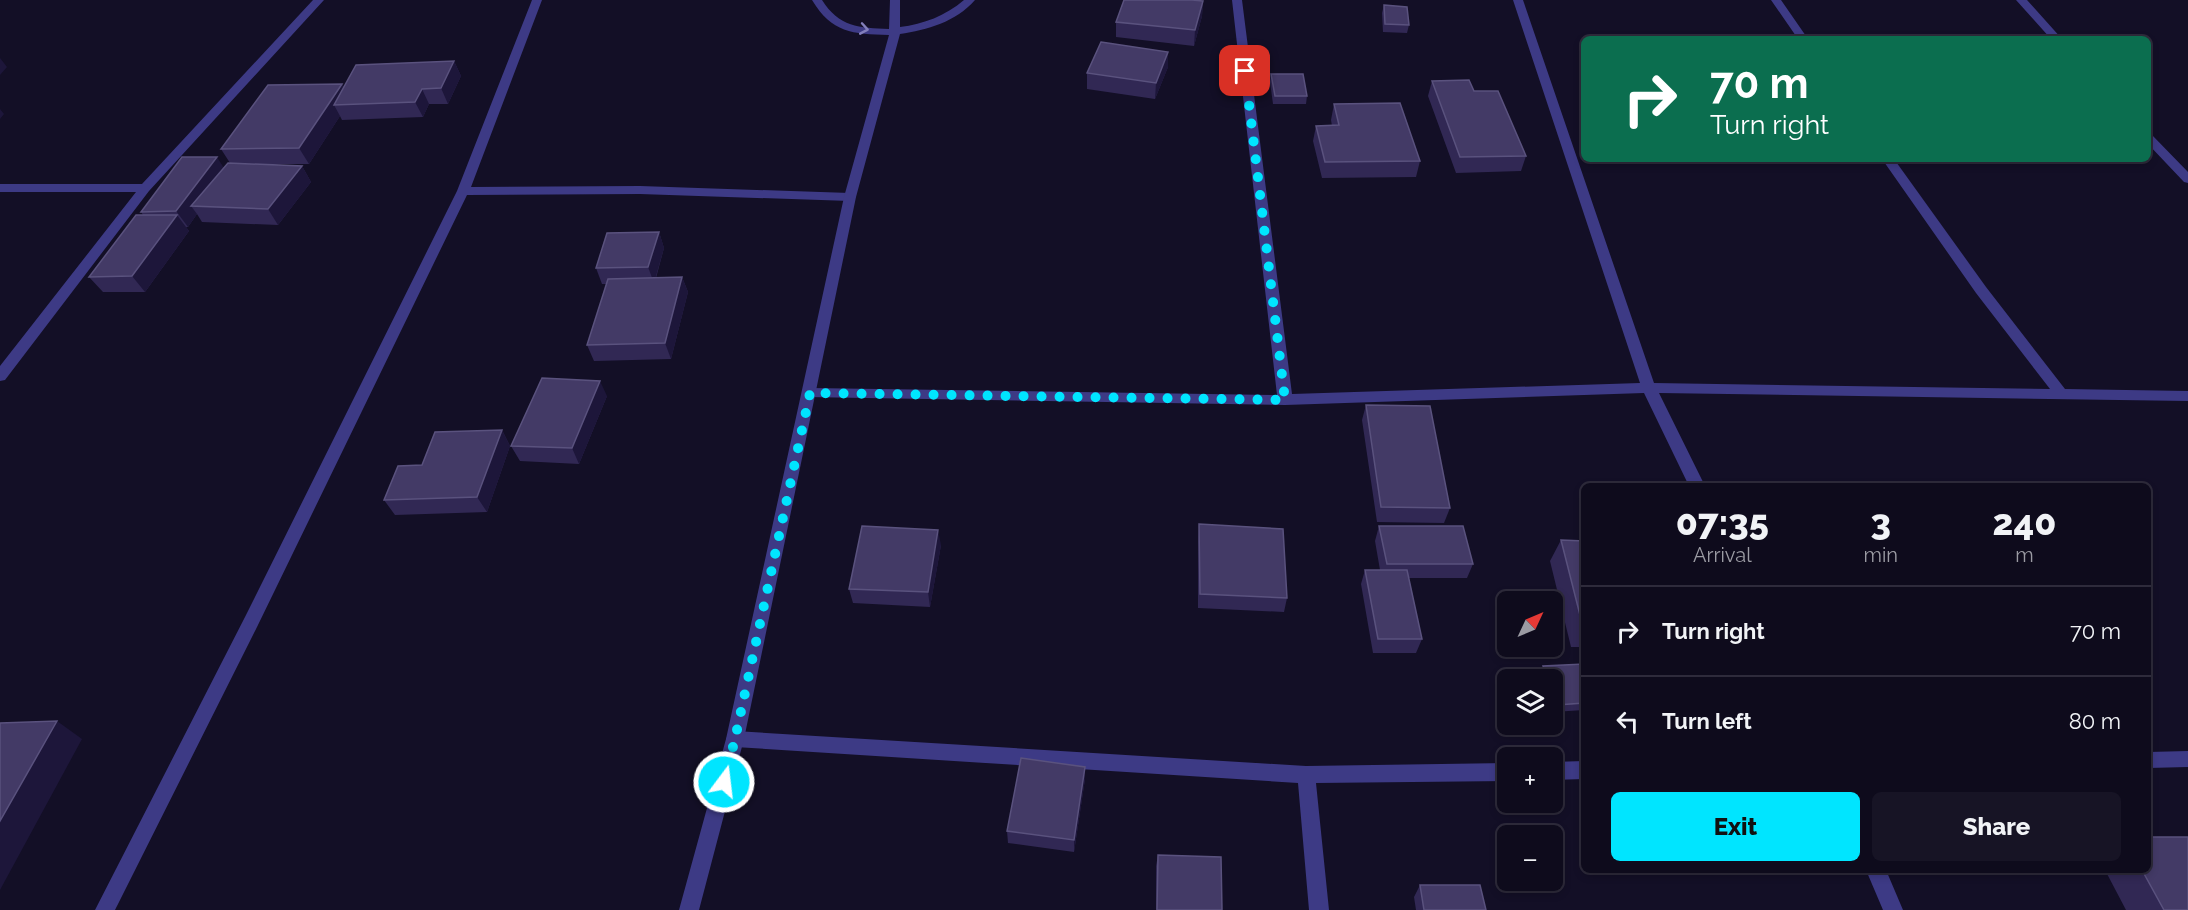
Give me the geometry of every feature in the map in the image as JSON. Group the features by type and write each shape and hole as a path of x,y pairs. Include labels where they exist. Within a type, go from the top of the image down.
{"street":[{"path":"0,376 145,188 319,0"},
{"path":"105,910 251,622 463,191 537,0"},
{"path":"817,0 823,11 844,25 868,31 895,32 913,30 945,20 958,12 970,0"},
{"path":"689,910 735,739 850,198 895,32 895,0"},
{"path":"1237,0 1285,400"},
{"path":"1518,0 1649,388 1696,483"},
{"path":"1776,0 1801,36"},
{"path":"2020,0 2054,36"},
{"path":"2151,139 2188,179"},
{"path":"1890,162 1981,290 2060,392"},
{"path":"0,188 145,188"},
{"path":"463,191 640,190 850,198"},
{"path":"810,393 1285,400 1649,388 2060,392 2188,396"},
{"path":"735,739 1306,775 1497,772"},
{"path":"2151,760 2188,759"},
{"path":"1563,771 1581,770"},
{"path":"1306,775 1319,910"},
{"path":"1877,873 1893,910"}],"building":[{"path":"1124,0 1203,1 1195,30 1116,22"},
{"path":"1384,5 1407,7 1409,25 1385,24"},
{"path":"1101,42 1168,52 1156,83 1087,73"},
{"path":"454,61 441,88 422,89 415,102 334,105 356,65"},
{"path":"1271,74 1303,74 1307,96 1275,96"},
{"path":"1469,80 1474,91 1498,91 1526,156 1460,157 1432,81"},
{"path":"342,84 299,148 221,149 268,85"},
{"path":"1400,103 1420,161 1325,162 1316,126 1339,125 1334,104"},
{"path":"182,157 217,157 176,211 141,212"},
{"path":"228,163 302,166 268,209 191,206"},
{"path":"136,215 177,215 132,276 89,277"},
{"path":"659,232 648,267 596,268 607,233"},
{"path":"682,277 665,343 587,345 608,279"},
{"path":"542,378 600,381 572,448 511,446"},
{"path":"1366,405 1430,406 1450,508 1381,507"},
{"path":"502,430 477,497 384,500 398,466 422,465 435,432"},
{"path":"1199,524 1283,529 1287,598 1200,594"},
{"path":"862,526 938,530 928,592 849,589"},
{"path":"1379,526 1463,526 1473,564 1387,564"},
{"path":"1561,540 1581,541 1581,619"},
{"path":"1365,570 1407,570 1422,639 1378,639"},
{"path":"1581,664 1581,703 1563,705 1563,669 1544,669 1543,666"},
{"path":"57,721 0,821 0,723"},
{"path":"1021,758 1085,767 1074,840 1007,831"},
{"path":"2151,837 2188,837 2188,910 2164,910 2144,873 2151,873"},
{"path":"1158,855 1221,857 1222,910 1157,910"},
{"path":"1420,885 1480,885 1486,910 1424,910"}],"route":[{"path":"724,782 810,393 1285,400 1245,71"}]}
